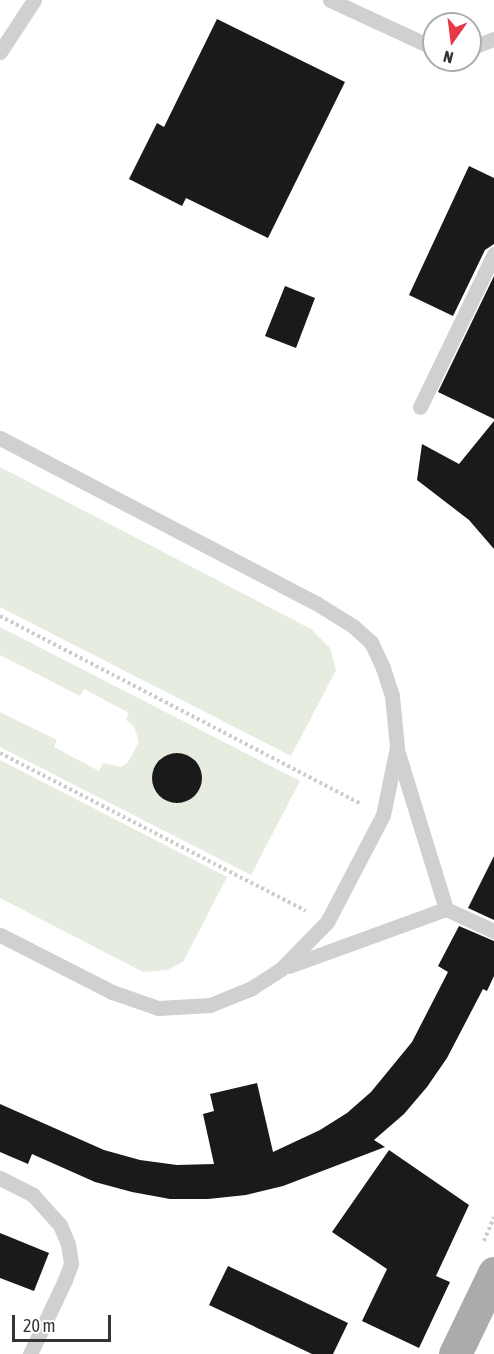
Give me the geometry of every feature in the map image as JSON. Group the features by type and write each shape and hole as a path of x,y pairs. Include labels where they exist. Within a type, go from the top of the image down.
{"main road":[{"path":"455,1354 494,1273"}],"lane":[{"path":"0,52 34,0"},
{"path":"330,0 422,42"},
{"path":"420,407 494,254"},
{"path":"0,438 316,603 353,626 370,642 383,668 392,696 397,747 446,909"},
{"path":"0,935 112,992 158,1008 210,1005 252,988 281,969 327,922 383,815 397,747"},
{"path":"281,969 446,909 494,931"},
{"path":"0,1178 33,1195 60,1225 71,1264 30,1354"}],"path":[{"path":"0,616 383,815"},
{"path":"0,753 327,922"}],"shaded area":[{"path":"0,467 311,629 330,648 336,670 291,756 0,607"},
{"path":"0,627 300,781 251,875 0,747 0,712 57,740 54,747 99,771 103,763 121,767 128,762 139,742 134,726 126,720 129,713 84,689 80,696 0,655"},
{"path":"0,760 227,877 183,962 167,970 143,972 0,898"}],"building":[{"path":"217,19 345,82 268,238 186,198 182,206 129,179 157,123 164,127"},
{"path":"469,166 494,178 494,244 485,250 453,316 409,295"},
{"path":"494,276 494,419 438,392"},
{"path":"285,286 315,298 296,348 265,336"},
{"path":"494,421 494,549 469,520 417,480 422,444 459,464"},
{"path":"177,753 186,755 197,764 202,778 200,787 191,798 177,803 168,801 157,792 152,778 154,769 163,758"},
{"path":"494,856 494,920 468,908"},
{"path":"459,926 494,941 494,976 487,991 483,989 447,1058 427,1087 404,1114 374,1140 385,1147 283,1186 246,1195 208,1199 170,1199 132,1192 95,1182 32,1154 28,1164 0,1152 0,1104 104,1150 140,1160 177,1165 214,1164 203,1114 214,1111 210,1094 257,1083 273,1152 320,1130 347,1113 371,1092 412,1042 448,972 438,966"},
{"path":"389,1150 469,1205 436,1276 450,1282 419,1348 362,1321 387,1269 332,1232"},
{"path":"0,1233 49,1253 34,1291 0,1278"},
{"path":"228,1266 348,1323 333,1354 312,1354 209,1305"}]}
